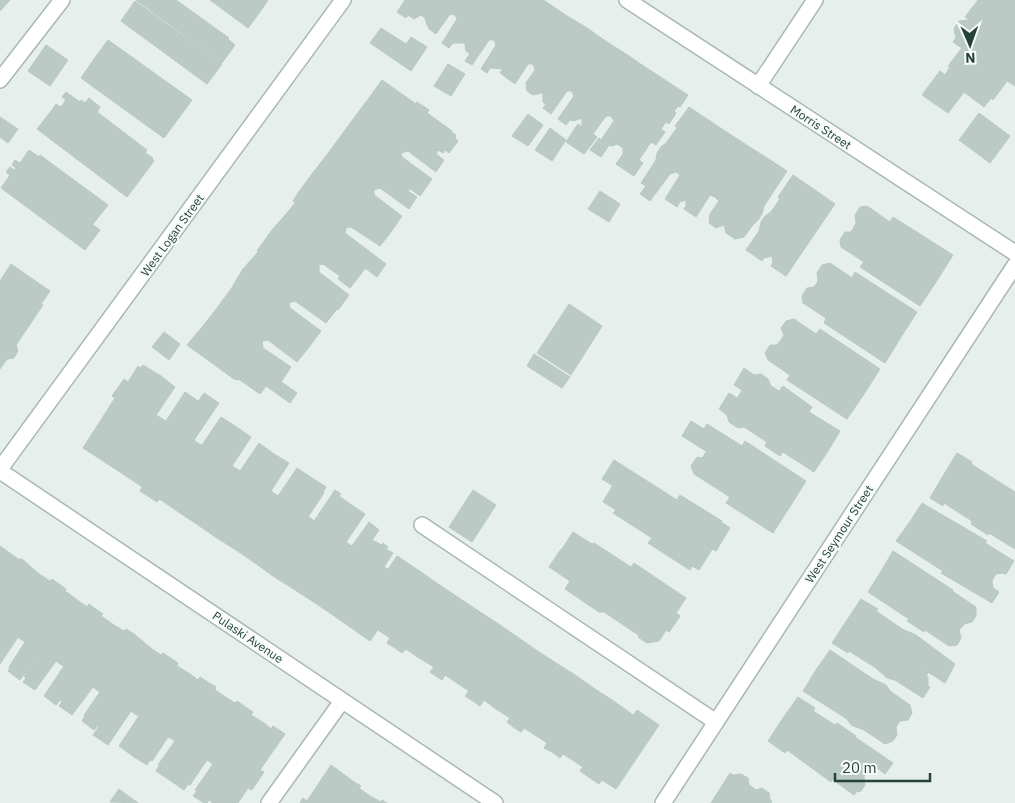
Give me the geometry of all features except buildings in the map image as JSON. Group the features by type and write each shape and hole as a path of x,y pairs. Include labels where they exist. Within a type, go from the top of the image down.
{"street":[{"path":"0,80 62,0"},
{"name":"West Logan Street","path":"0,470 343,0"},
{"name":"Morris Street","path":"627,0 1015,253"},
{"path":"758,86 815,0"},
{"name":"West Seymour Street","path":"663,803 1015,265"},
{"name":"Pulaski Avenue","path":"0,470 495,803"},
{"path":"422,525 716,722"},
{"path":"269,803 342,701"}]}
